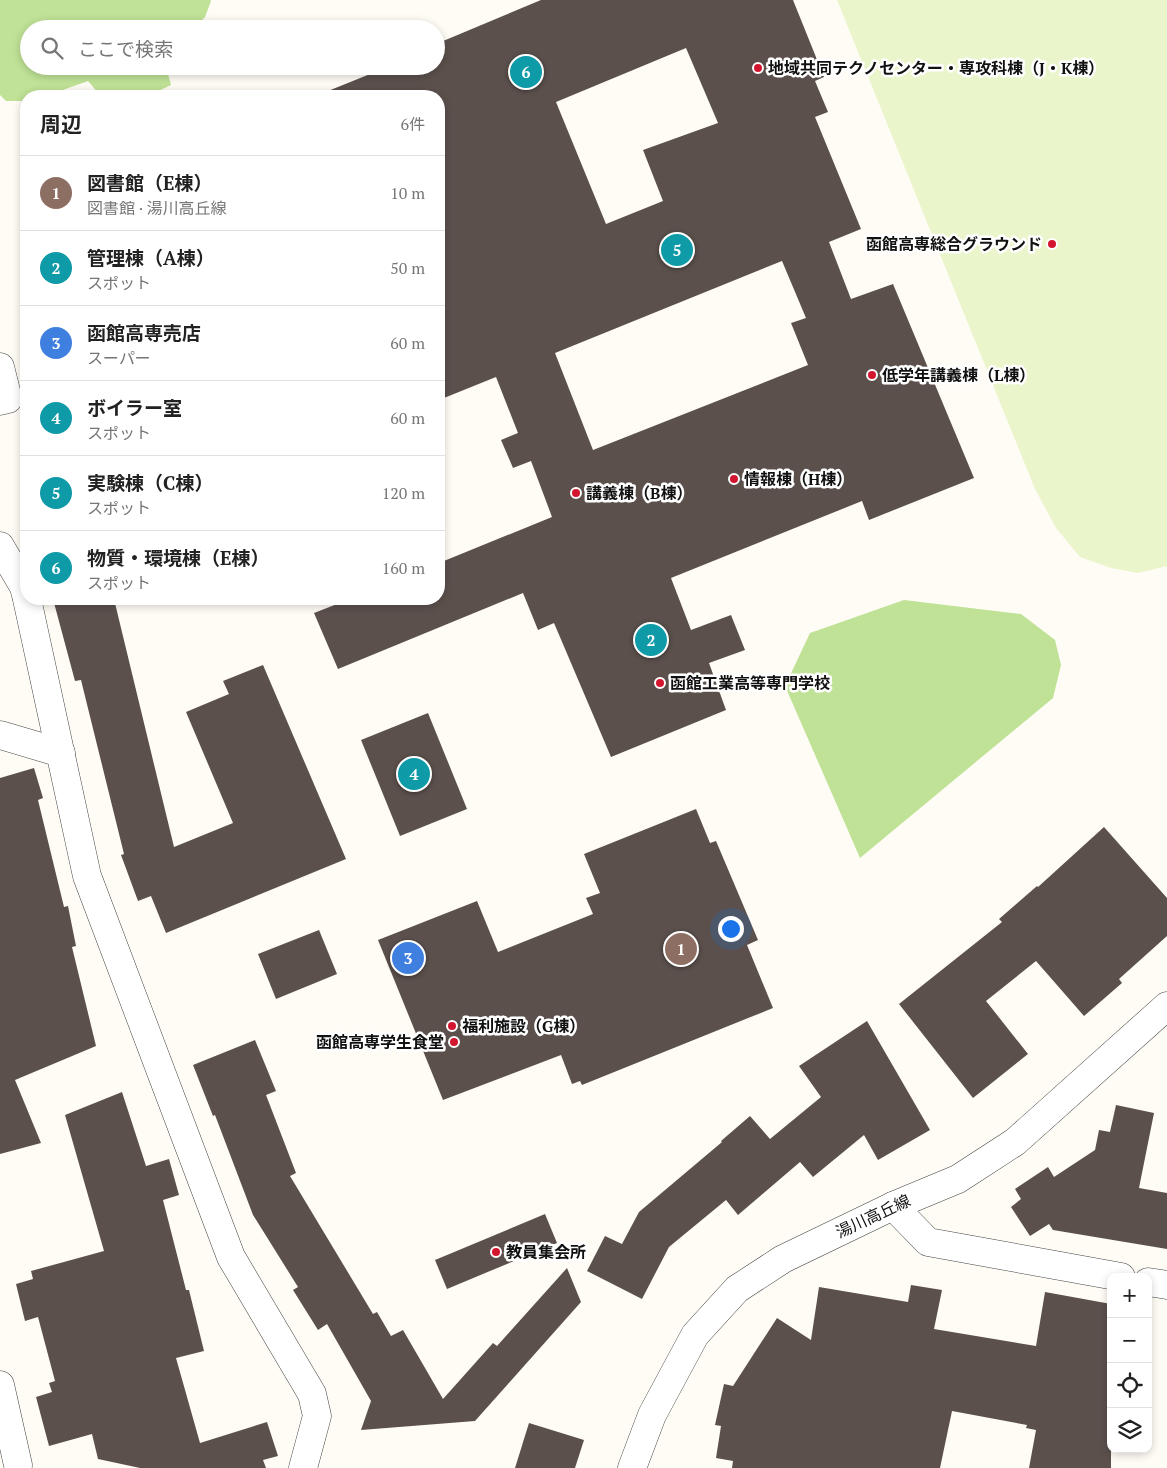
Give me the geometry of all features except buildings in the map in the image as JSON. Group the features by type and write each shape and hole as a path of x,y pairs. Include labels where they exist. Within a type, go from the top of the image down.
{"street":[{"path":"0,367 8,400 0,401"},
{"path":"0,546 20,580"},
{"path":"28,605 87,876 231,1257 312,1394 317,1416 303,1468"},
{"path":"0,735 61,753"},
{"name":"湯川高丘線","path":"632,1468 652,1415 695,1335 737,1289 783,1259 893,1206 958,1179 1015,1142 1167,1006"},
{"path":"893,1206 928,1242 1107,1274"},
{"path":"1152,1283 1167,1285"},
{"path":"0,1385 16,1464"}],"green space":[{"path":"0,0 211,1 202,20 20,20 20,75 168,75 171,85 161,90 96,90 88,81 63,90 20,90 20,101 6,101 0,95"},
{"name":"函館高専総合グラウンド","path":"837,0 1167,0 1167,566 1138,573 1111,568 1080,557 1056,528 1035,489"},
{"path":"904,600 1021,614 1055,640 1061,665 1053,698 860,858 785,686 810,633"}],"place":[{"name":"地域共同テクノセンター・専攻科棟（J・K棟）","path":"758,68"},
{"name":"物質・環境棟（E棟）","path":"526,72"},
{"name":"函館高専総合グラウンド","path":"1052,244"},
{"name":"実験棟（C棟）","path":"677,250"},
{"name":"低学年講義棟（L棟）","path":"872,375"},
{"name":"情報棟（H棟）","path":"734,479"},
{"name":"講義棟（B棟）","path":"576,493"},
{"name":"管理棟（A棟）","path":"651,640"},
{"name":"函館工業高等専門学校","path":"660,683"},
{"name":"ボイラー室","path":"414,774"},
{"name":"図書館（E棟）","path":"681,949"},
{"name":"函館高専売店","path":"408,958"},
{"name":"福利施設（G棟）","path":"452,1026"},
{"name":"函館高専学生食堂","path":"454,1042"},
{"name":"教員集会所","path":"496,1252"}]}
